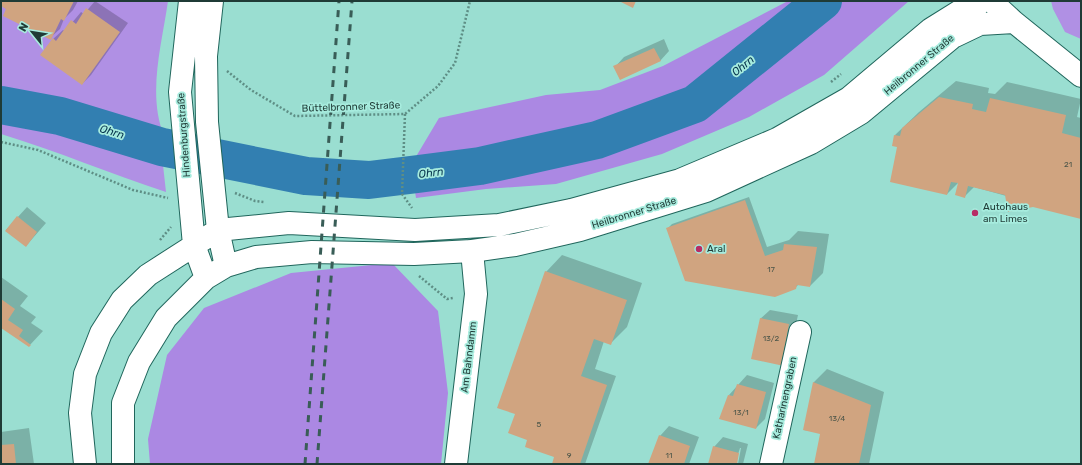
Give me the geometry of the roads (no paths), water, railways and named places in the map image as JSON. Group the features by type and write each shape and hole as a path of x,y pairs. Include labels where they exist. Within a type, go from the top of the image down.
{"main road":[{"name":"Hindenburgstraße","path":"190,1 180,92 188,194 194,245"},
{"path":"212,1 206,56 207,122 218,230 226,266"},
{"name":"Heilbronner Straße","path":"85,464 80,413 85,374 101,333 122,300 148,275 218,230 289,223 415,230 499,225 571,210 680,180 776,139 849,98 932,29 976,1"},
{"name":"Heilbronner Straße","path":"123,464 123,403 139,362 166,318 206,278 226,266 256,257 312,252 414,254 472,251 516,245 580,230 706,191 811,143 861,113 954,36 981,1"},
{"path":"991,1 1012,12 1081,76"},
{"path":"954,36 1012,12"},
{"path":"194,245 206,278"},
{"name":"Am Bahndamm","path":"457,463 476,294 472,251"},
{"name":"Katharinengraben","path":"771,464 800,332"}],"waterway":[{"name":"Ohrn","path":"1,105 60,116 162,147 306,176 369,180 418,174 480,166 597,140 695,104 823,1"}],"railway":[{"path":"305,464 339,1"},
{"path":"317,464 352,1"}],"place":[{"name":"Autohaus am Limes","path":"975,213"},
{"name":"Aral","path":"699,249"}]}
